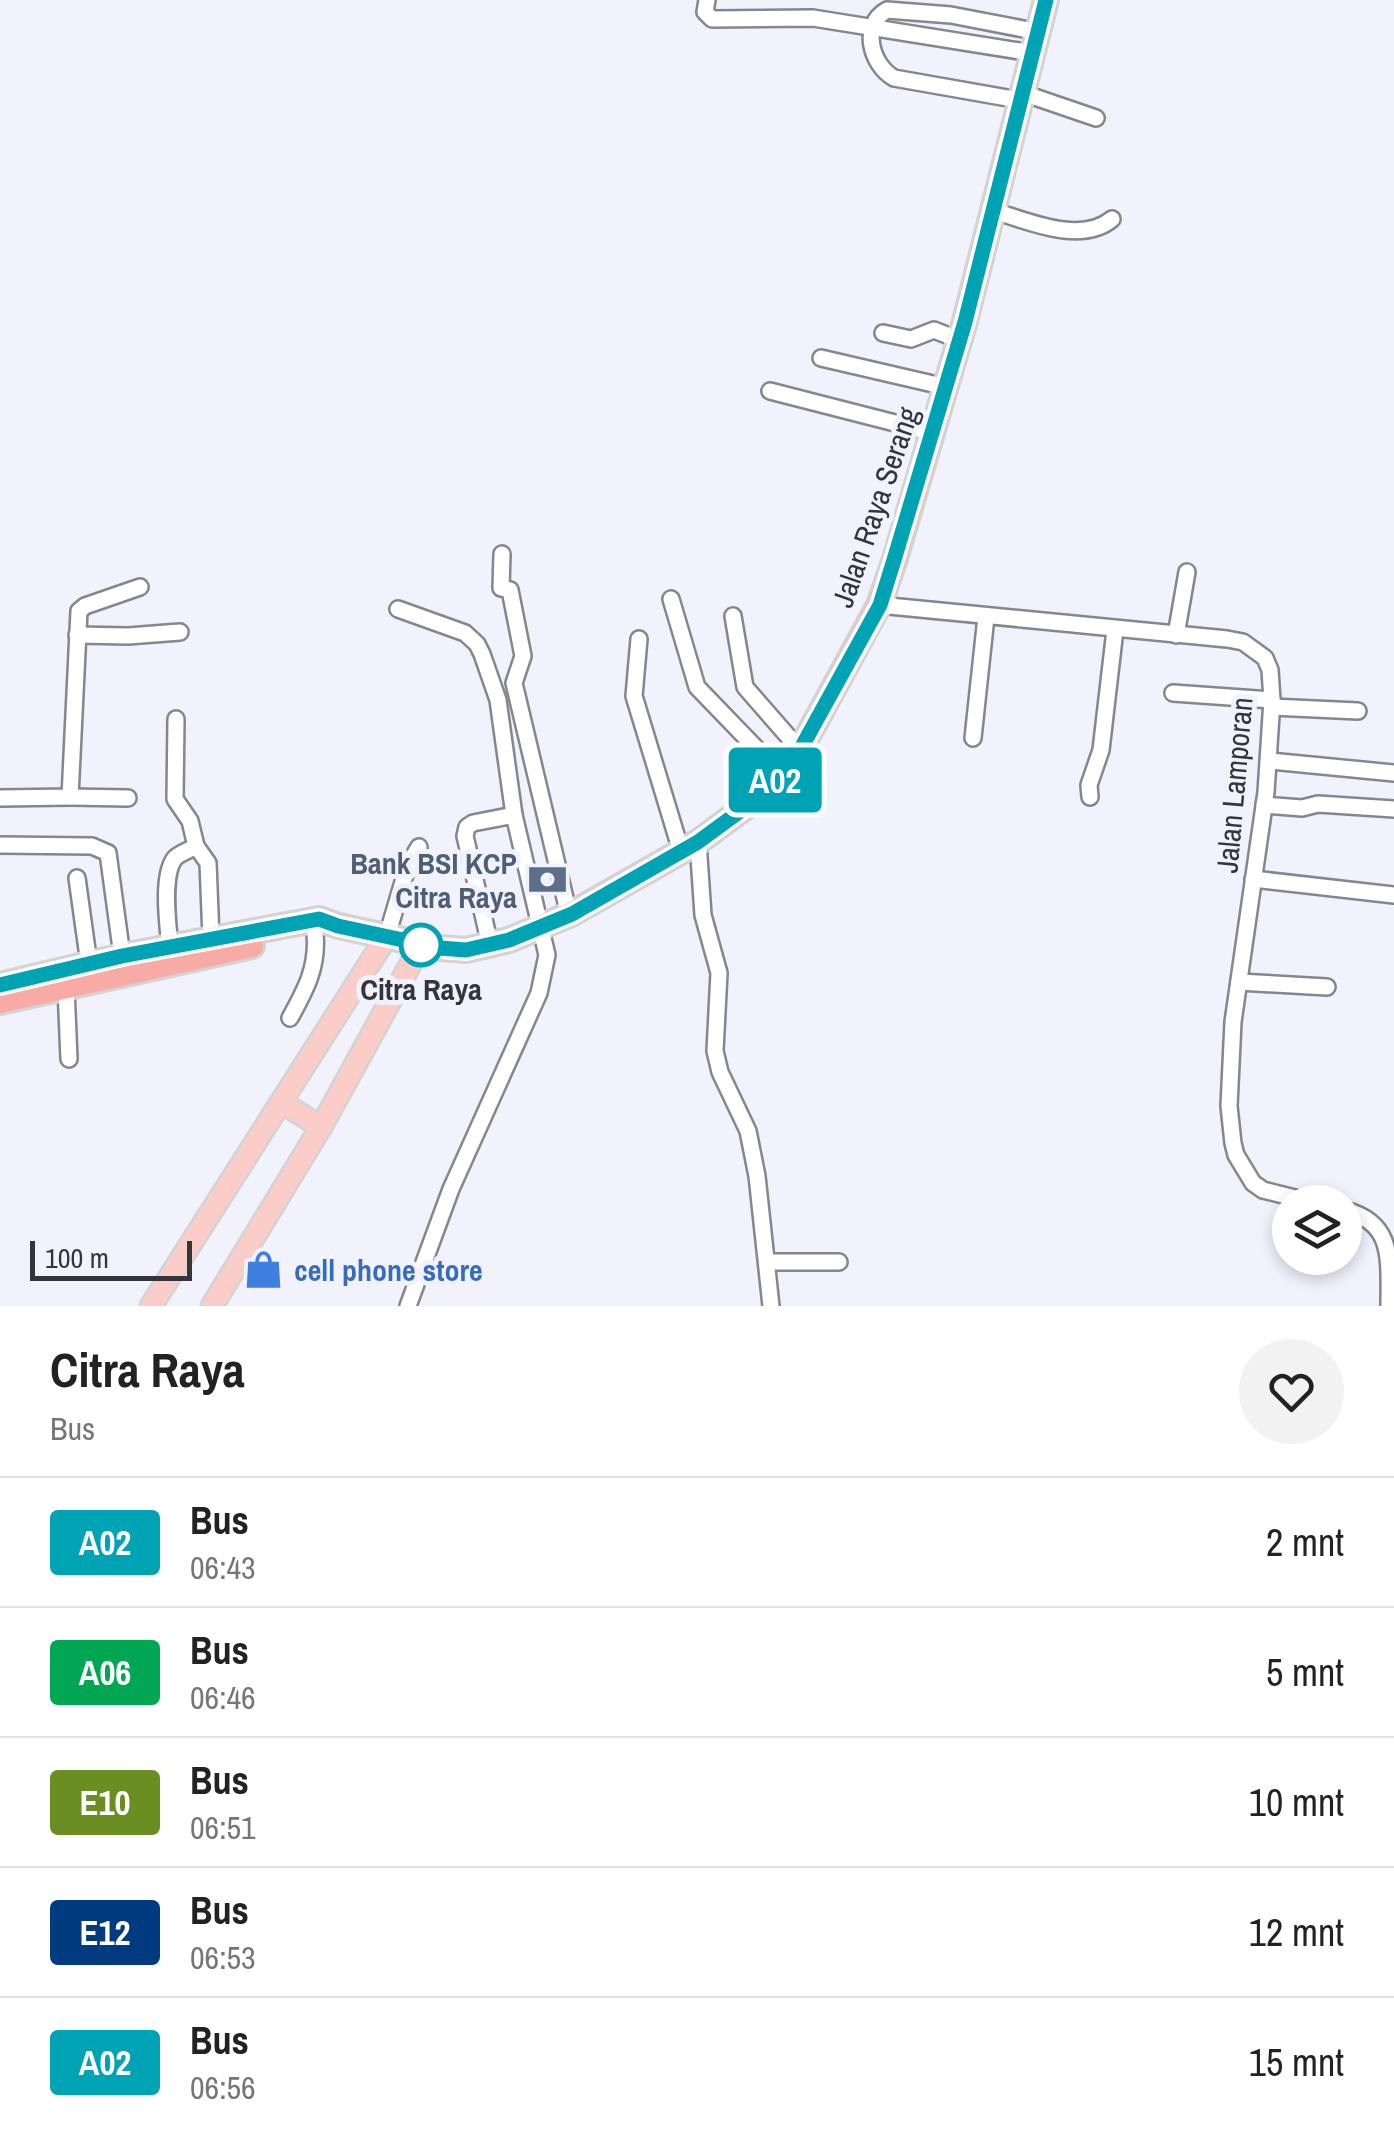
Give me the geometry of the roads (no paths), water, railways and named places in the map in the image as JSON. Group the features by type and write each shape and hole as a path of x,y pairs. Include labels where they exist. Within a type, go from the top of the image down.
{"highway":[{"name":"Jalan Raya Serang","path":"0,985 170,946 319,919 421,945 466,950 490,945 570,916 690,846 751,803 800,750 880,605 934,433 1046,0"},
{"path":"0,1002 338,926"}],"main road":[{"path":"151,1306 386,936"},
{"path":"212,1306 321,1126 421,945"},
{"path":"281,1102 321,1126"}],"street":[{"path":"707,0 706,12 712,19 813,18 873,30 1035,43"},
{"path":"1035,43 951,15 887,10 873,30 873,55 882,71 894,78 1020,96 1096,118"},
{"path":"994,211 1064,229 1097,228 1112,220"},
{"path":"883,333 911,338 934,330 959,340"},
{"path":"821,358 946,388"},
{"path":"770,391 934,433"},
{"path":"502,554 501,588 510,590 523,656 514,682 570,916"},
{"path":"1176,635 1187,572"},
{"path":"70,797 79,611 140,587"},
{"path":"671,599 697,687 780,774"},
{"name":"Jalan Lamporan","path":"880,605 1227,639 1252,646 1265,658 1270,670 1272,703 1270,762 1232,1022 1229,1106 1236,1156 1253,1183 1272,1192"},
{"path":"398,610 452,628 477,644 498,700 514,815 547,955 544,978 451,1190 408,1306"},
{"path":"732,616 745,687 800,750"},
{"path":"973,738 986,617"},
{"path":"1090,797 1089,784 1102,750 1115,630"},
{"path":"76,635 180,632"},
{"path":"640,640 634,696 690,846 702,915 719,973 715,1052 720,1072 748,1130 771,1306"},
{"path":"1173,693 1358,711"},
{"path":"176,719 175,799 190,821 196,846 208,863 212,938"},
{"path":"1270,762 1394,773"},
{"path":"0,798 128,798"},
{"path":"1264,805 1394,809"},
{"path":"490,945 465,836 467,827 473,823 514,815"},
{"path":"0,845 92,846 108,853 122,956"},
{"path":"170,946 167,902 171,868 177,856 196,846"},
{"path":"386,936 408,865 419,847"},
{"path":"77,878 90,964"},
{"path":"1253,879 1394,895"},
{"path":"290,1018 316,961 315,934"},
{"path":"1238,982 1252,986 1327,987"},
{"path":"66,988 69,1059"},
{"path":"1362,1214 1382,1226 1389,1248 1389,1306"},
{"path":"768,1262 839,1262"}],"place":[{"name":"Bank BSI KCP Citra Raya","path":"547,880"},
{"name":"Citra Raya","path":"421,945"},
{"name":"cell phone store","path":"264,1270"}]}
